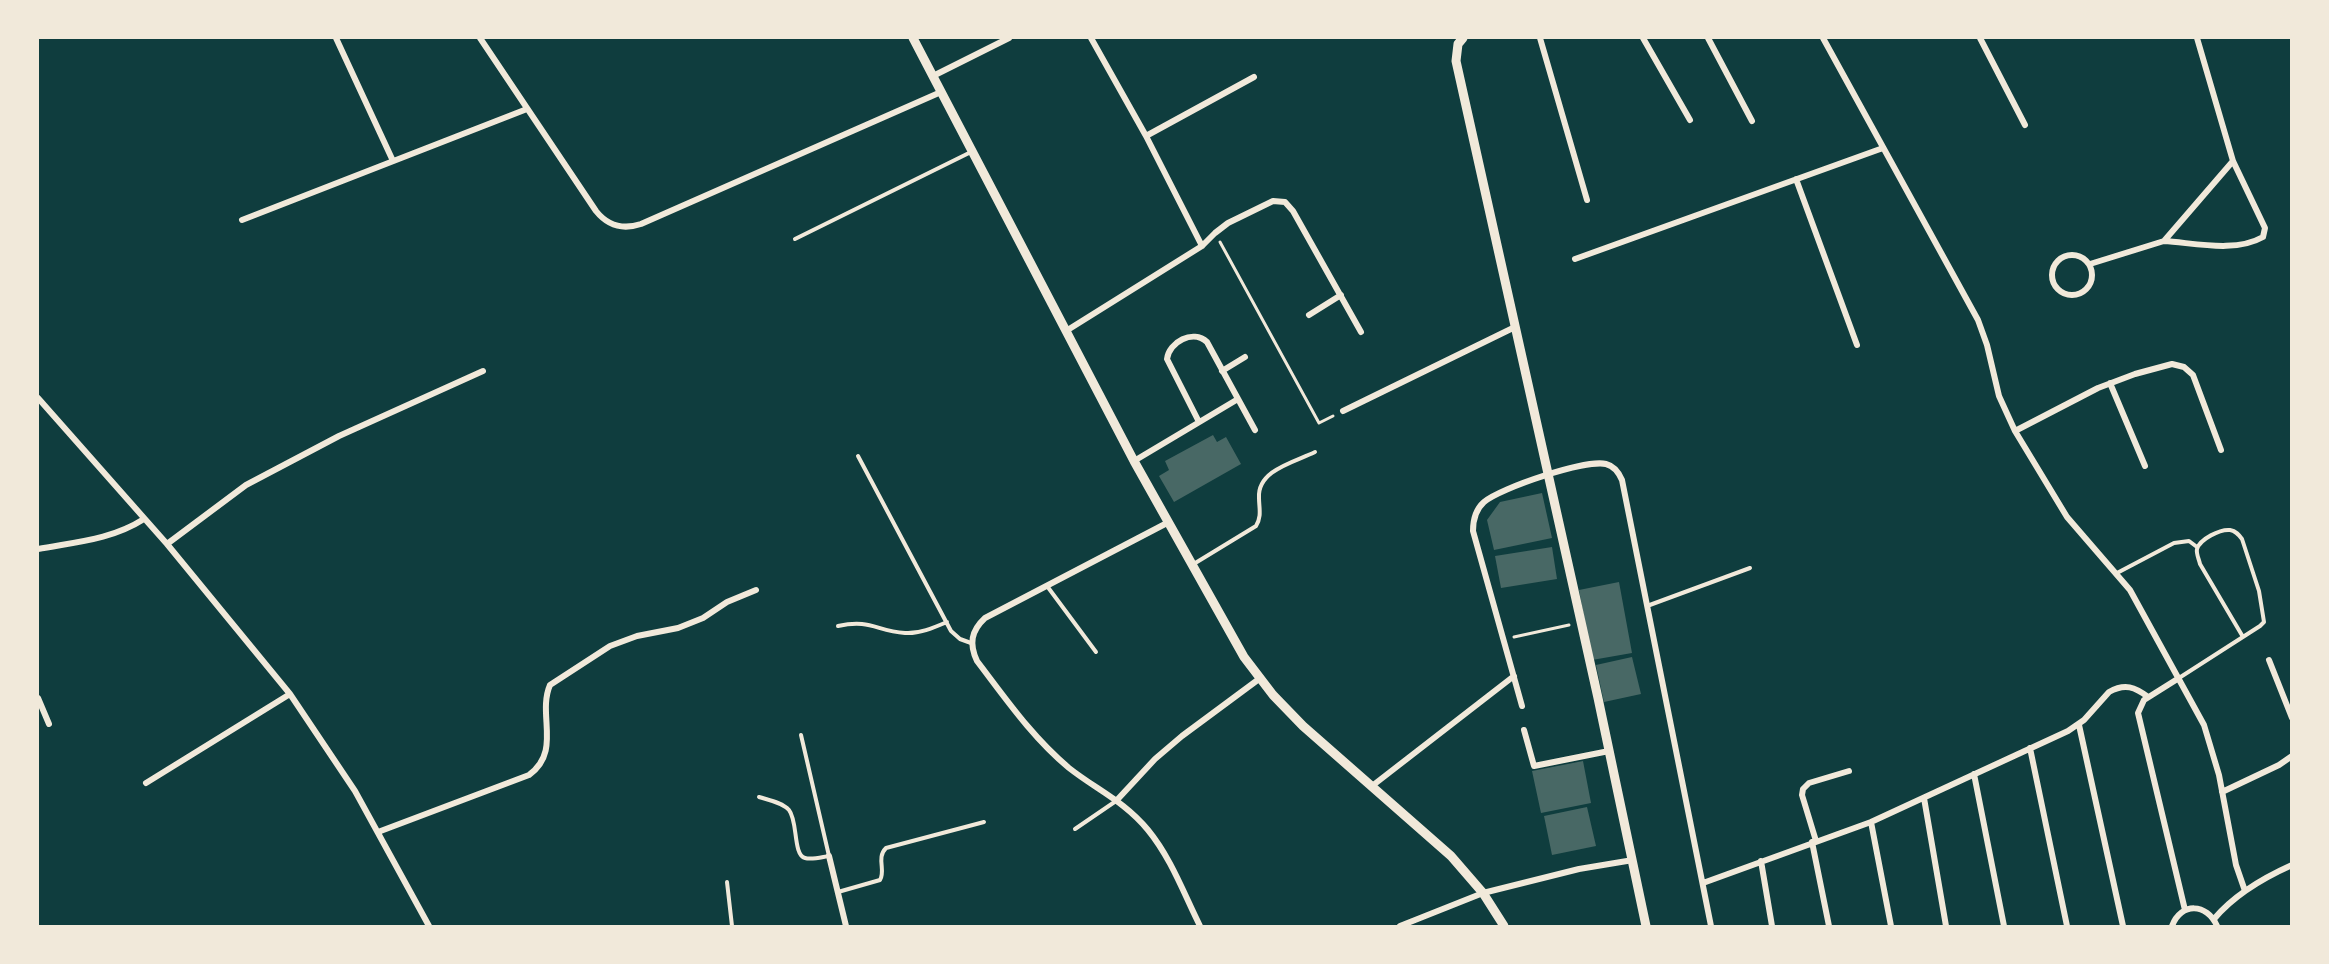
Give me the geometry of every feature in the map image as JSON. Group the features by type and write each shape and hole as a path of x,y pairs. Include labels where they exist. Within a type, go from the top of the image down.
{"street":[{"path":"336,38 393,161"},
{"path":"480,38 601,217 613,225 627,227 652,219 941,92"},
{"path":"913,38 1167,523 1230,634 1259,679 1303,726 1451,856 1483,893 1504,927"},
{"path":"933,76 1009,38"},
{"path":"1091,38 1146,136 1202,246"},
{"path":"1463,38 1458,44 1456,61 1581,622 1646,927"},
{"path":"1540,38 1587,200"},
{"path":"1643,38 1690,120"},
{"path":"1708,38 1752,121"},
{"path":"1823,38 1978,320 1987,345 1999,396 2015,431 2067,517 2130,590 2204,725 2222,792 2236,865 2245,891"},
{"path":"1980,38 2025,125"},
{"path":"2090,264 2164,241 2228,245 2246,244 2264,237 2265,228 2233,160 2197,38"},
{"path":"1146,136 1254,77"},
{"path":"242,220 527,109"},
{"path":"1575,259 1883,148"},
{"path":"2164,241 2233,160"},
{"path":"1796,179 1857,345"},
{"path":"1066,331 1202,246 1215,232 1273,201 1285,202 1293,211 1361,332"},
{"path":"2072,254 2090,264 2092,277 2090,284 2080,293 2075,295 2062,292 2053,282 2053,268 2062,258 2072,254"},
{"path":"1309,315 1341,295"},
{"path":"1343,411 1515,327"},
{"path":"1199,422 1168,364 1167,354 1172,346 1189,336 1197,336 1207,342 1255,430"},
{"path":"1222,370 1245,357"},
{"path":"2015,431 2110,383 2166,365 2184,367 2195,380 2222,450"},
{"path":"167,544 246,485 339,436 483,371"},
{"path":"2110,383 2145,466"},
{"path":"38,398 167,544 290,694 324,742 378,832 429,927"},
{"path":"1134,461 1238,399"},
{"path":"1522,706 1473,531 1475,514 1479,507 1492,497 1548,474 1600,463 1616,470 1622,480 1712,927"},
{"path":"38,549 105,538 132,527 144,519"},
{"path":"1167,523 985,618 973,633 971,643 977,661 1038,739 1070,768 1117,800 1149,832 1170,866 1200,927"},
{"path":"378,832 529,775 538,768 546,749 548,734 546,694 550,685 610,646 638,636 678,628 703,618 727,602 756,590"},
{"path":"2269,660 2292,718"},
{"path":"1372,786 1514,676"},
{"path":"2179,678 2148,697 2138,708 2138,718 2185,910"},
{"path":"1117,800 1155,759 1259,679"},
{"path":"1702,883 1871,822 2079,725 2115,688 2121,686 2135,688 2148,697"},
{"path":"146,783 290,694"},
{"path":"38,698 49,724"},
{"path":"2079,725 2123,927"},
{"path":"1524,730 1534,766 1609,751"},
{"path":"2030,748 2067,927"},
{"path":"2222,792 2279,765 2292,756"},
{"path":"1829,927 1814,842 1802,795 1803,789 1809,783 1849,771"},
{"path":"1974,774 2004,927"},
{"path":"1923,798 1946,927"},
{"path":"1871,822 1891,927"},
{"path":"829,856 846,927"},
{"path":"1400,927 1483,893 1579,869 1633,860"},
{"path":"1761,861 1772,927"},
{"path":"2214,919 2228,903 2245,891 2292,865"},
{"path":"2172,927 2175,918 2185,910 2198,909 2210,914 2217,927"}],"lane":[{"path":"795,239 972,151"},
{"path":"1191,566 1256,526 1260,516 1260,485 1269,474 1315,452"},
{"path":"858,456 946,622 955,636 971,643"},
{"path":"2179,678 2243,637 2260,626 2265,617 2242,539 2238,533 2230,530 2215,534 2198,547 2197,552 2200,564 2243,637"},
{"path":"2117,573 2174,543 2189,542 2198,547"},
{"path":"1647,606 1750,568"},
{"path":"1047,586 1096,652"},
{"path":"838,626 862,623 907,634 946,622"},
{"path":"759,797 788,810 794,820 799,852 802,857 829,856 801,735"},
{"path":"1075,829 1117,800"},
{"path":"838,892 880,880 883,875 881,855 886,848 984,822"},
{"path":"727,882 732,927"}],"path":[{"path":"1215,232 1319,423 1343,411"},
{"path":"1504,640 1581,622"}],"building":[{"path":"1213,435 1217,442 1226,437 1241,464 1174,502 1159,476 1169,470 1165,461"},
{"path":"1542,493 1552,538 1494,550 1487,520 1500,502"},
{"path":"1552,547 1557,579 1501,588 1495,556"},
{"path":"1619,582 1632,653 1592,660 1579,590"},
{"path":"1632,657 1641,694 1604,702 1596,665"},
{"path":"1583,761 1591,803 1541,813 1532,771"},
{"path":"1587,807 1596,846 1552,855 1544,816"}]}
